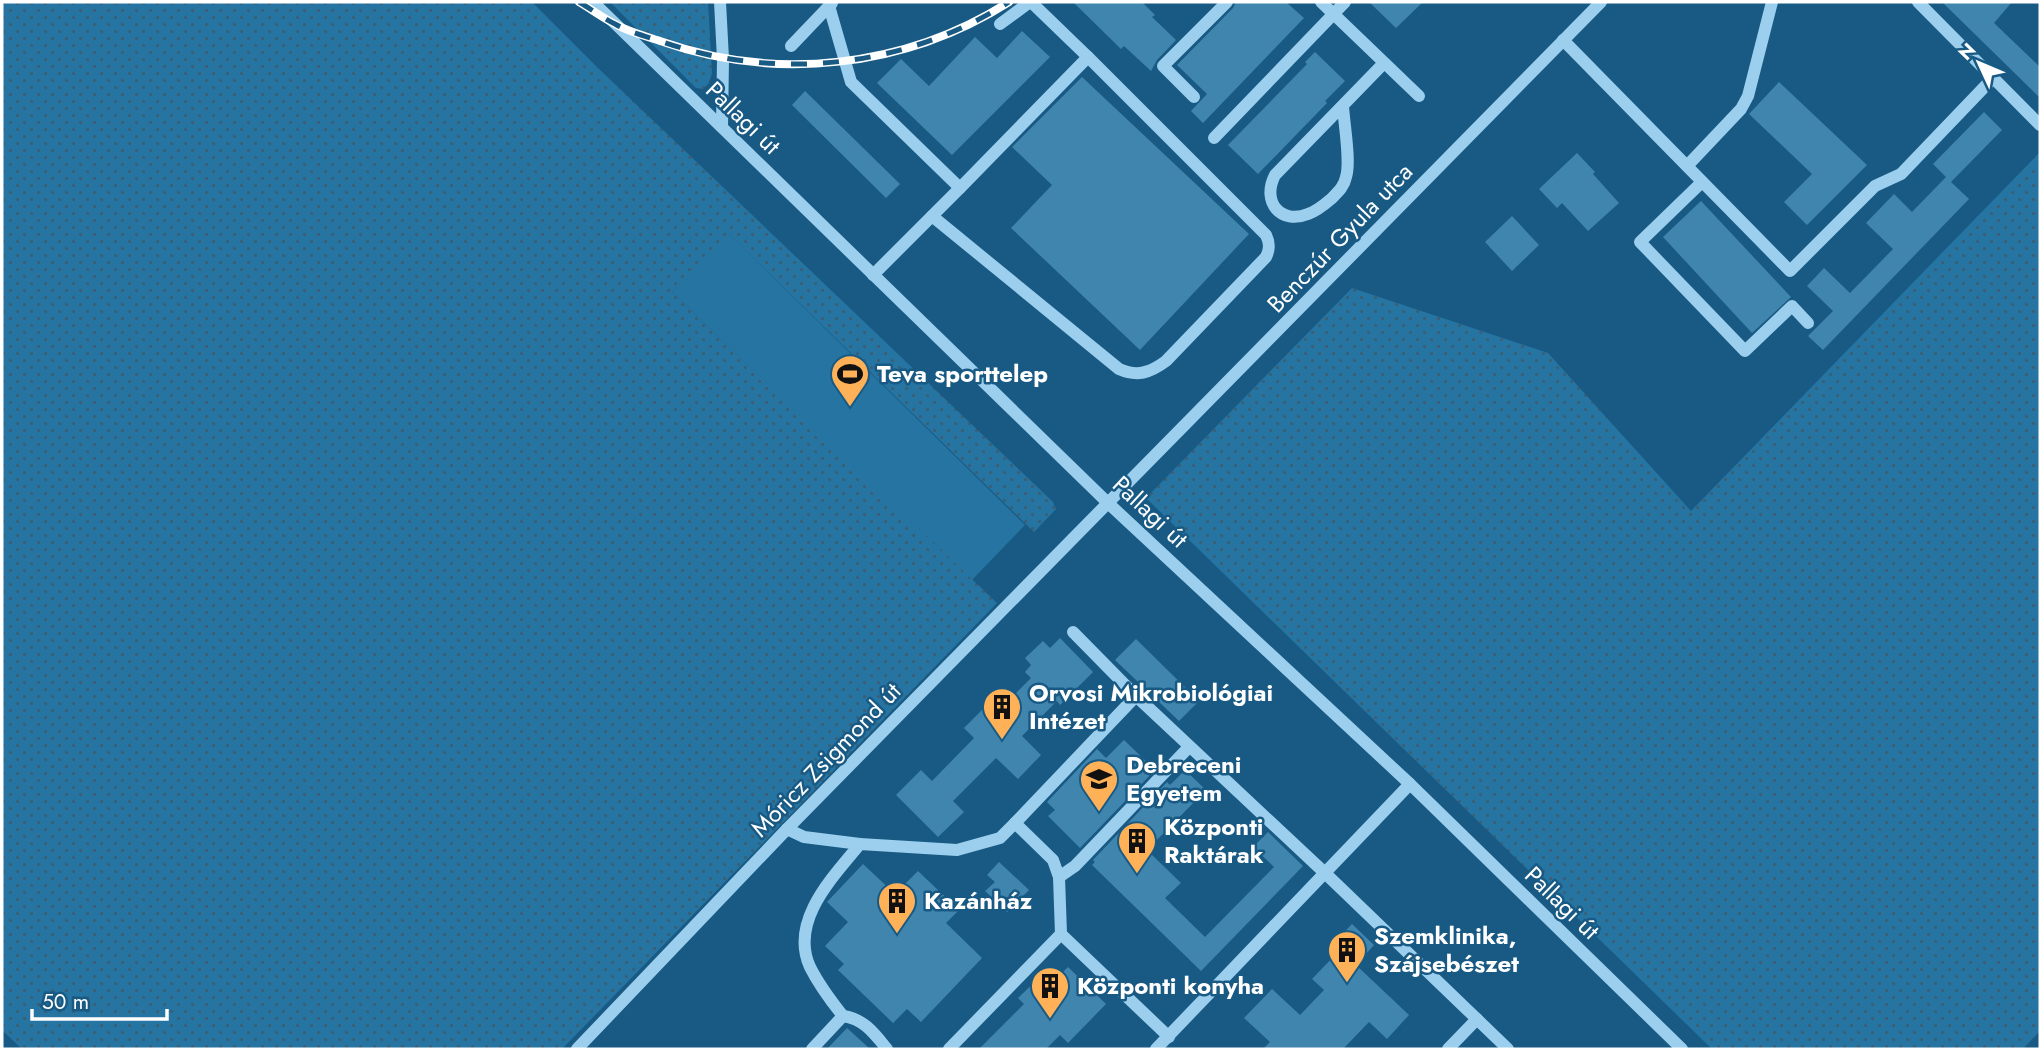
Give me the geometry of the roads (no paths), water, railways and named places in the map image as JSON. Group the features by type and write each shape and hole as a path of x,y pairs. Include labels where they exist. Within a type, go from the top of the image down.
{"street":[{"name":"Pallagi út","path":"593,2 1108,503 1410,784 1682,1049"},
{"path":"720,2 722,127"},
{"path":"932,216 1119,369 1129,374 1153,371 1166,361 1266,257 1269,250 1266,234 1031,2 1000,24"},
{"path":"1194,97 1163,66 1227,2"},
{"path":"1321,2 1419,96"},
{"path":"1214,138 1345,2"},
{"name":"Benczúr Gyula utca","path":"1108,503 1601,2"},
{"path":"1687,166 1741,109 1748,96 1772,2"},
{"path":"1918,2 2040,125"},
{"path":"831,4 851,82 960,188"},
{"path":"791,46 831,4"},
{"path":"1563,40 1790,271 1875,186 1901,174 1993,78"},
{"path":"873,275 1088,57"},
{"path":"1343,106 1348,173 1341,189 1322,207 1309,214 1290,216 1278,210 1268,194 1275,175 1384,62"},
{"path":"1702,181 1640,242 1745,351 1792,306 1808,323"},
{"name":"Móricz Zsigmond út","path":"577,1049 787,829 1108,503"},
{"path":"1073,632 1189,747 1508,1049"},
{"path":"787,829 804,837 860,844 957,850 1000,838 1136,696"},
{"path":"1059,877 1075,866 1189,747"},
{"path":"1156,1049 1410,784"},
{"path":"1015,823 1052,860 1059,877 1061,934 1168,1037"},
{"path":"860,844 810,913 804,937 809,965 843,1016 857,1018 887,1049"},
{"path":"949,1049 1061,934"},
{"path":"812,1049 843,1016"},
{"path":"1448,1049 1477,1019"}],"railway":[{"path":"579,2 626,29 704,54 794,64 839,62 927,42 969,24 1009,2"}],"place":[{"name":"Teva sporttelep","path":"850,408"},
{"name":"Orvosi Mikrobiológiai Intézet","path":"1002,741"},
{"name":"Debreceni Egyetem","path":"1099,813"},
{"name":"Központi Raktárak","path":"1137,875"},
{"name":"Kazánház","path":"897,935"},
{"name":"Szemklinika, Szájsebészet","path":"1347,984"},
{"name":"Központi konyha","path":"1050,1020"}]}
